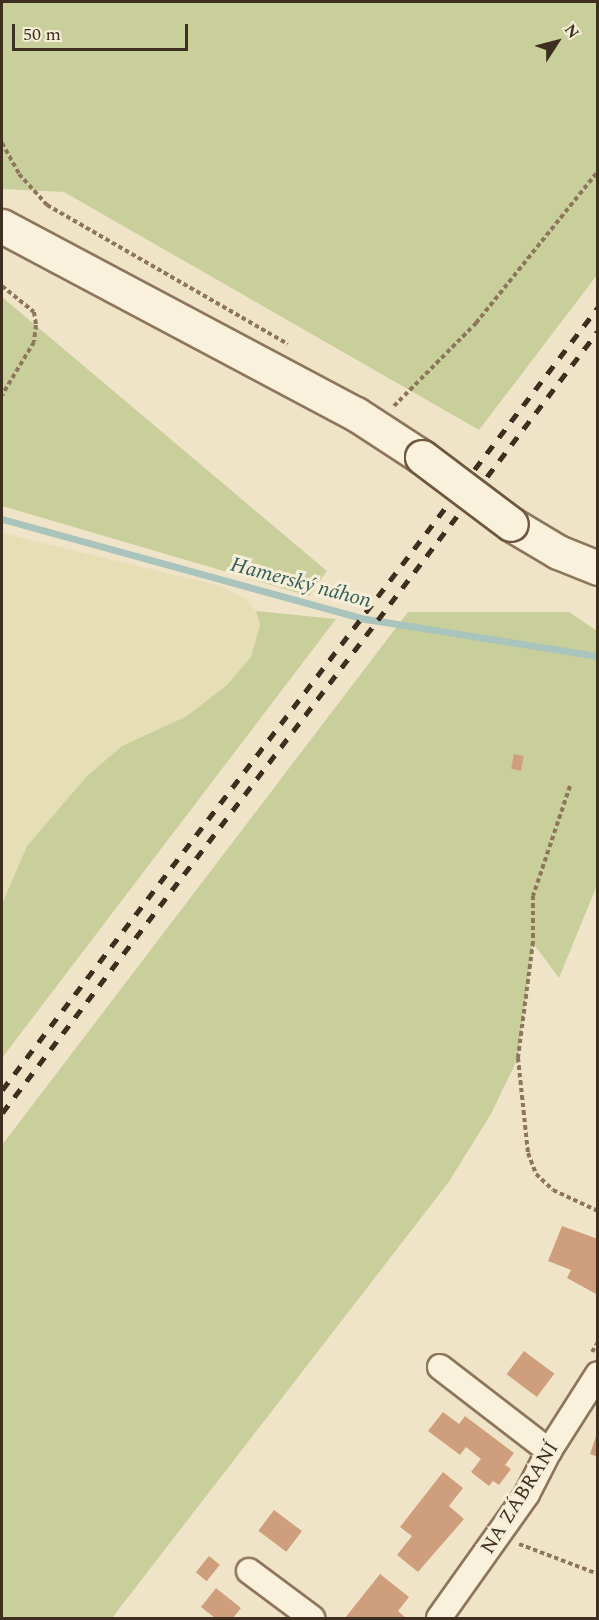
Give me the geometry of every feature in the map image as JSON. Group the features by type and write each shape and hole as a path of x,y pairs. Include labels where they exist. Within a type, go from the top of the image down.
{"main road":[{"path":"2,226 356,414 422,457 511,524 550,548 597,568"}],"street":[{"path":"440,1367 549,1451"},
{"name":"NA ZÁBRANÍ","path":"440,1618 527,1494 592,1367"},
{"path":"249,1571 312,1618"}],"path":[{"path":"2,142 19,174 47,205 296,348"},
{"path":"394,406 476,322 597,171"},
{"path":"2,286 34,312 36,325 33,342 2,395"},
{"path":"570,786 533,896 533,942 518,1058 528,1153 536,1174 553,1190 597,1211"},
{"path":"592,1367 597,1342"},
{"path":"499,1536 597,1574"}],"shaded area":[{"path":"2,533 220,586 244,598 256,611 260,625 251,657 227,685 187,716 122,746 87,776 27,846 2,904"}],"green space":[{"path":"2,2 597,2 597,275 479,430 64,192 2,189"},
{"path":"2,297 327,571 309,596 2,506"},
{"path":"256,611 336,619 2,1058 2,904 27,846 87,776 122,746 187,716 227,685 251,657 260,625"},
{"path":"408,612 569,612 597,631 597,885 559,978 533,943 518,1058 491,1114 448,1183 112,1618 2,1618 2,1145"}],"building":[{"path":"514,754 524,756 521,771 511,769"},
{"path":"562,1226 598,1239 598,1295 567,1278 571,1270 548,1261"},
{"path":"524,1351 554,1374 537,1397 507,1374"},
{"path":"443,1412 459,1424 465,1416 514,1453 505,1465 511,1469 499,1485 493,1481 489,1486 471,1472 481,1459 466,1447 460,1455 428,1431"},
{"path":"598,1433 598,1457 590,1454"},
{"path":"443,1472 463,1488 449,1506 464,1519 418,1572 397,1555 412,1536 400,1527"},
{"path":"274,1510 302,1531 286,1552 258,1531"},
{"path":"209,1556 220,1565 207,1581 196,1572"},
{"path":"380,1574 409,1597 398,1611 406,1618 345,1618"},
{"path":"216,1588 241,1608 233,1618 215,1618 201,1607"}],"waterway":[{"name":"Hamerský náhon","path":"2,519 366,619 598,656"}],"railway":[{"path":"2,1090 598,307"},
{"path":"2,1113 598,331"}]}
